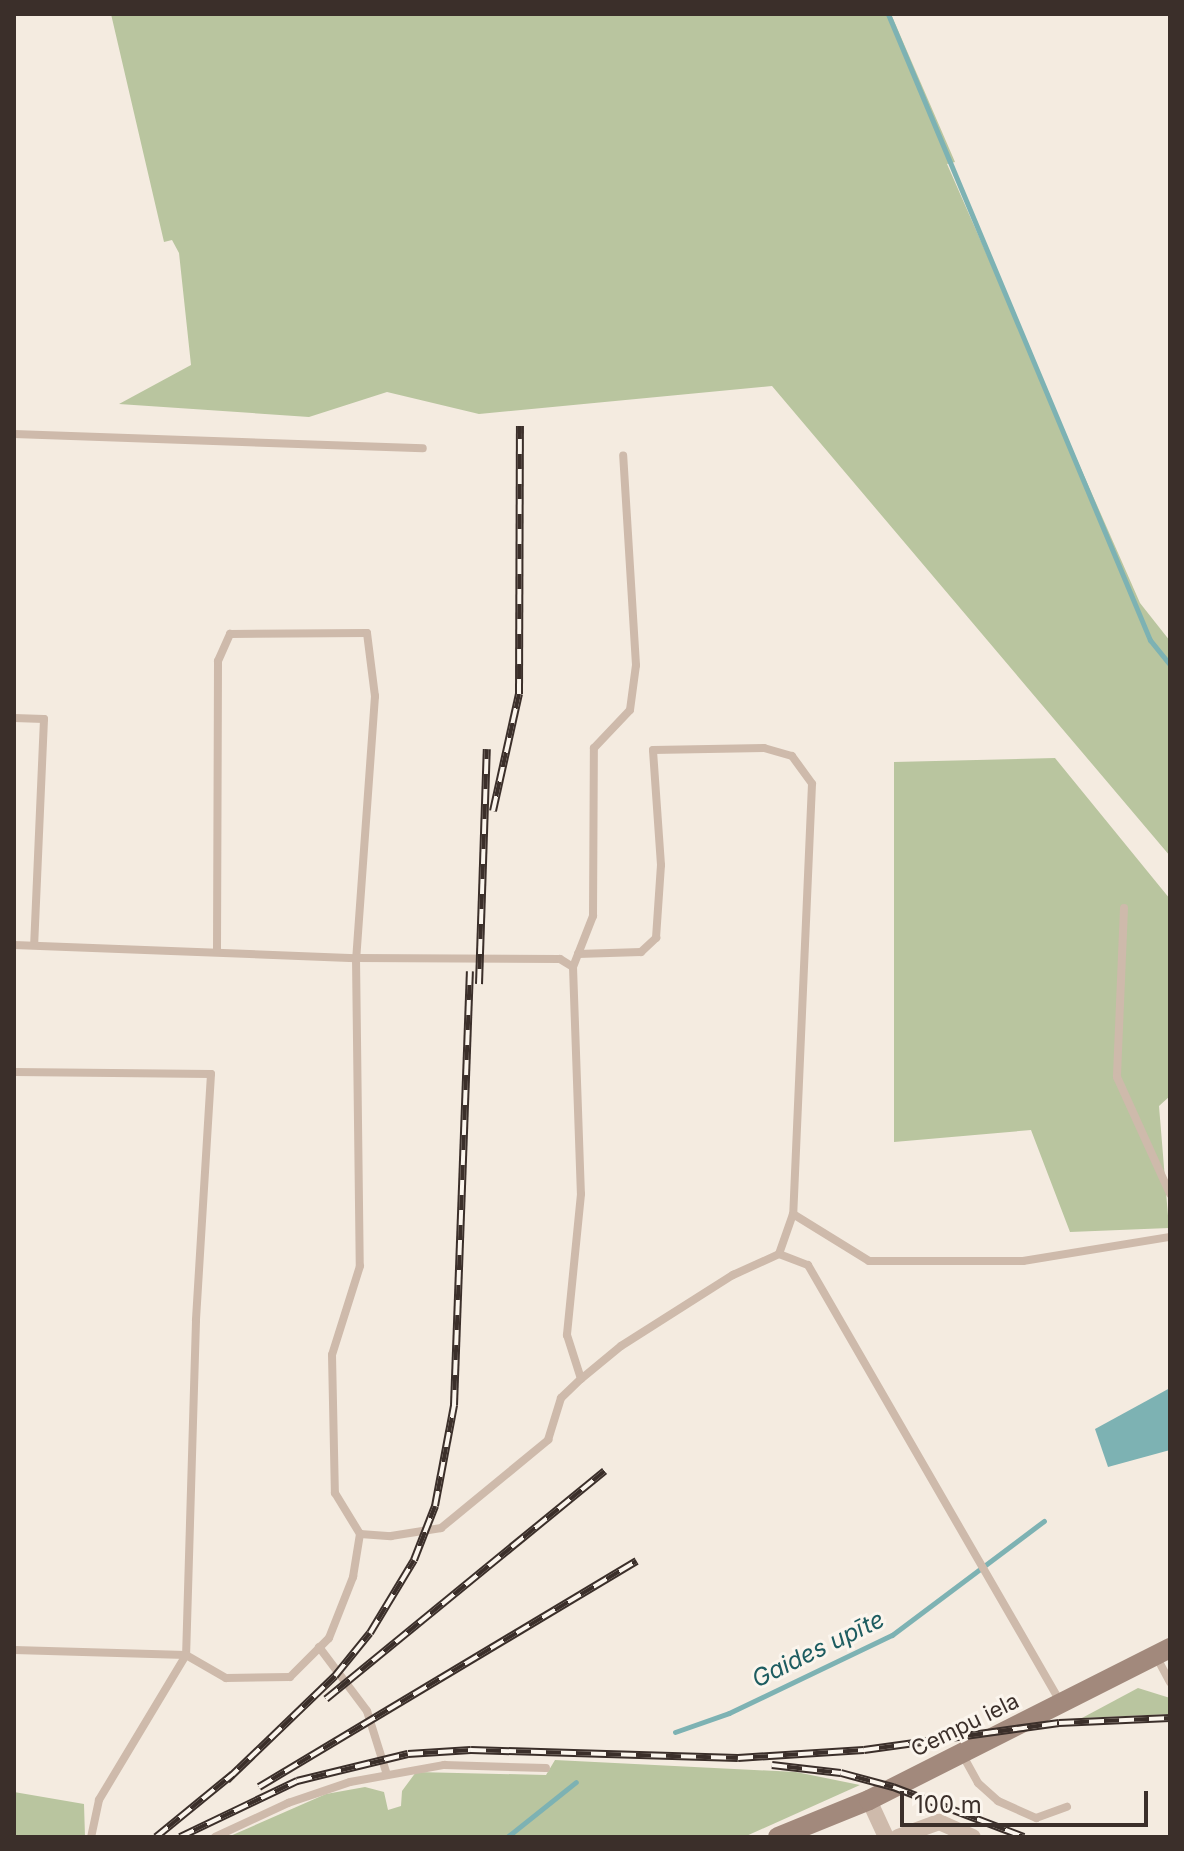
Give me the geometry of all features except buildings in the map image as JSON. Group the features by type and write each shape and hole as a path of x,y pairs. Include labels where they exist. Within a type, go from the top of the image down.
{"main road":[{"name":"Cempu iela","path":"778,1837 869,1800 1163,1652"}],"street":[{"path":"869,1800 886,1837"},
{"path":"898,1837 939,1822 973,1837"}],"lane":[{"path":"14,434 423,448"},
{"path":"581,1379 567,1335 581,1194 573,967 593,916 594,748 630,710 636,665 623,455"},
{"path":"14,1650 186,1655 226,1678 290,1677 329,1638 353,1577 360,1534 335,1493 332,1355 360,1266 356,958 375,696 367,633 230,634 218,661 217,950"},
{"path":"14,718 44,719 34,945"},
{"path":"578,954 641,952 656,938 661,865 653,750 764,748 792,756 812,784 793,1214 779,1254"},
{"path":"1124,908 1117,1077 1170,1194"},
{"path":"14,945 217,950 356,958 560,959 573,967"},
{"path":"14,1072 211,1074 196,1321 186,1655 99,1800 91,1837"},
{"path":"793,1214 869,1261 1023,1261 1170,1237"},
{"path":"360,1534 391,1536 441,1528 548,1440 561,1398 621,1346 733,1275 779,1254 808,1265 1061,1704"},
{"path":"319,1647 367,1711 387,1775"},
{"path":"1163,1652 1170,1682"},
{"path":"962,1753 978,1783 998,1801 1036,1818 1067,1807"},
{"path":"215,1837 288,1803 387,1775 444,1765 546,1768"}],"green space":[{"path":"111,14 891,14 955,162 947,164 1140,603 1170,641 1170,856 772,386 479,414 387,392 309,417 119,404 191,365 179,253 172,240 164,242"},
{"path":"1055,758 1170,899 1170,1096 1159,1106 1169,1228 1070,1232 1031,1130 894,1142 894,762"},
{"path":"1138,1688 1170,1698 1170,1714 1082,1718"},
{"path":"555,1760 796,1772 860,1785 744,1837 228,1837 326,1794 365,1787 384,1792 388,1810 401,1806 402,1791 416,1772 546,1775"},
{"path":"14,1792 84,1804 85,1837 14,1837"}],"water":[{"path":"1170,1388 1170,1450 1108,1467 1095,1429"}],"waterway":[{"path":"888,14 1150,640 1170,665"},
{"name":"Gaides upīte","path":"675,1732 729,1713 892,1635 1044,1521"},
{"name":"Gaides upīte","path":"507,1837 576,1782"}],"railway":[{"path":"493,811 519,694 520,426"},
{"path":"479,984 487,749"},
{"path":"227,1780 335,1676 370,1633 414,1560 435,1506 454,1405 470,971"},
{"path":"326,1699 605,1471"},
{"path":"259,1787 636,1561"},
{"path":"180,1837 297,1781 408,1754 471,1750 738,1758 864,1750 1059,1723 1170,1718"},
{"path":"772,1765 841,1773 893,1787 1024,1837"},
{"path":"156,1837 233,1774"}]}
